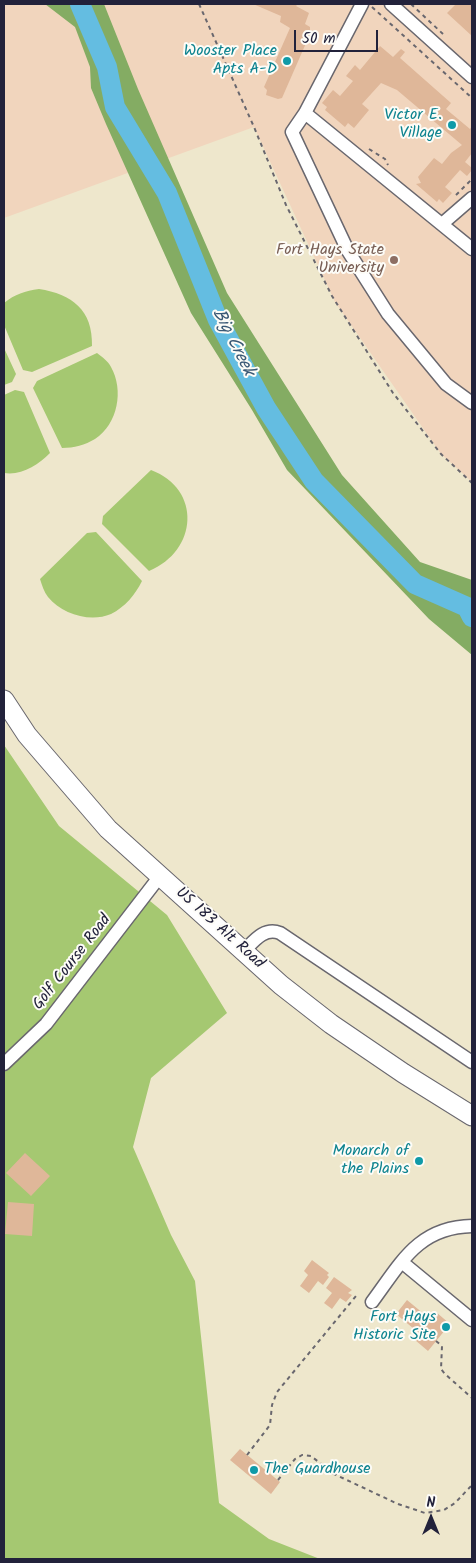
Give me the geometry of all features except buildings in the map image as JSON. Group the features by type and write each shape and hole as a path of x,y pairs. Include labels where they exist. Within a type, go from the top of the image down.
{"highway":[{"name":"US 183 Alt Road","path":"4,700 27,735 108,829 281,985 332,1024 403,1073 472,1116"}],"street":[{"path":"362,4 305,113 292,132 348,251 388,314 446,384 472,403"},
{"path":"391,4 472,77"},
{"path":"305,113 472,249"},
{"path":"442,224 472,198"},
{"name":"Golf Course Road","path":"4,1062 46,1024 160,876"},
{"path":"244,951 261,935 267,932 280,933 472,1062"},
{"path":"372,1302 418,1244 434,1234 453,1228 472,1226"},
{"path":"403,1262 472,1320"}],"path":[{"path":"199,4 254,127 286,205 332,296 393,393 441,454 472,483"},
{"path":"369,4 472,98"},
{"path":"412,4 445,35"},
{"path":"365,148 370,149 385,159 390,169"},
{"path":"451,200 472,179"},
{"path":"247,1455 270,1425 272,1405 277,1392 356,1296"},
{"path":"436,1341 442,1346 442,1369 445,1374 472,1398"},
{"path":"278,1480 295,1460 302,1455 311,1456 334,1474 398,1504 425,1513 444,1510 455,1503 472,1485"}],"shaded area":[{"name":"Fort Hays State University","path":"4,4 472,4 472,482 441,454 335,302 254,127 4,218"}],"green space":[{"path":"45,4 104,4 138,89 227,293 342,475 420,562 472,580 472,655 429,619 287,470 191,313 91,88 90,67 75,27"},
{"path":"39,289 61,295 78,306 89,323 92,346 32,372 23,370 4,325 4,303 20,293"},
{"path":"4,348 16,374 12,382 4,385"},
{"path":"97,353 105,359 115,376 118,396 114,416 103,433 95,439 79,446 62,448 33,388 37,381"},
{"path":"15,390 24,392 50,453 29,469 17,473 4,473 4,395"},
{"path":"151,470 168,479 179,491 186,505 188,520 185,535 177,549 165,562 149,571 102,524 103,516"},
{"path":"96,532 142,581 121,608 103,617 94,618 69,612 54,603 45,593 40,579 87,533"},
{"path":"4,745 59,826 167,915 227,1013 151,1078 133,1147 171,1235 195,1281 219,1503 269,1539 320,1559 4,1559"}],"waterway":[{"name":"Big Creek","path":"80,4 107,67 115,107 167,193 218,320 266,408 314,481 415,584 467,607 472,617"},
{"path":"467,607 472,599"}],"place":[{"name":"Wooster Place Apts A-D","path":"287,61"},
{"name":"Victor E. Village","path":"452,125"},
{"name":"Fort Hays State University","path":"394,260"},
{"name":"Monarch of the Plains","path":"419,1161"},
{"name":"Fort Hays Historic Site","path":"446,1327"},
{"name":"The Guardhouse","path":"254,1470"}]}
